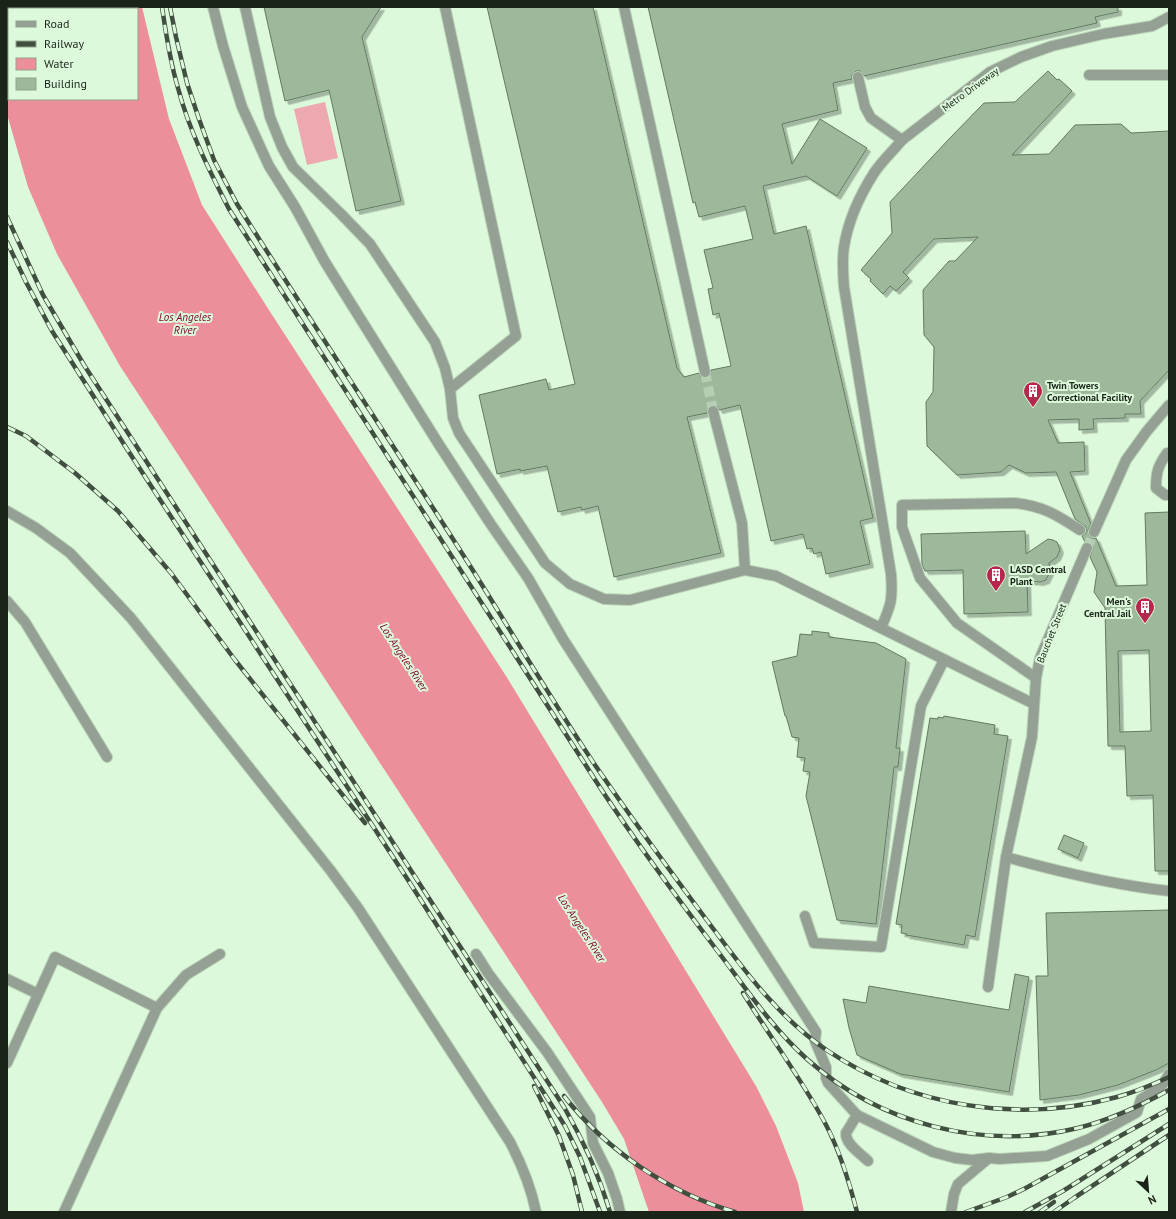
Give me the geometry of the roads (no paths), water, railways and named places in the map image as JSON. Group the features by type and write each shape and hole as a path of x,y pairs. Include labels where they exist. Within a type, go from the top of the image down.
{"street":[{"path":"213,7 223,46 242,107 268,166 295,207 325,262 438,444 528,578 568,646 816,1032 815,1042 826,1067 826,1078 828,1083 857,1115 933,1152 956,1158 1000,1159 1047,1156 1089,1139 1137,1112 1141,1099 1159,1088 1169,1074"},
{"path":"245,7 270,116 282,147 293,167 370,244 435,342 445,368 450,389 453,418 459,433 545,563 570,584 604,599 630,600 745,570 776,576 1034,704"},
{"path":"445,7 516,336 450,389"},
{"path":"624,7 705,372"},
{"name":"Metro Driveway","path":"881,628 891,605 891,574 844,287 843,268 844,247 849,225 859,199 874,172 902,140 990,72 1047,48 1078,39 1152,26 1169,17"},
{"path":"1089,75 1169,75"},
{"path":"858,78 865,107 871,118 902,140"},
{"path":"1094,532 1126,460 1147,431 1169,405"},
{"path":"713,411 742,523 745,570"},
{"path":"1168,453 1159,465 1156,477 1156,488 1165,495 1169,495"},
{"path":"1036,678 958,623 920,578 902,527 902,505 1027,504 1050,511 1080,530"},
{"path":"7,511 36,528 70,554 131,618 331,871 358,908 510,1142 522,1165 528,1181 536,1212"},
{"name":"Bauchet Street","path":"988,987 1006,858 1034,722 1036,678 1040,658 1087,548"},
{"path":"7,602 25,622 107,757"},
{"path":"805,916 814,943 881,947 921,706 944,660"},
{"path":"1006,858 1088,878 1134,887 1169,891"},
{"path":"64,1212 157,1008 186,975 220,954"},
{"path":"476,954 488,973 547,1052 590,1117 593,1143 608,1172 620,1212"},
{"path":"7,1063 54,957 157,1008"},
{"path":"7,979 38,994"},
{"path":"857,1115 846,1133 846,1136 848,1142 868,1161"},
{"path":"951,1212 954,1194 958,1184 989,1158"}],"water":[{"name":"Los Angeles River","path":"7,7 142,7 169,119 202,205 506,676 756,1086 776,1126 798,1183 804,1212 649,1212 624,1139 602,1102 120,366 57,254 28,187 7,114"}],"tunnel":[{"path":"705,372 713,411"},
{"path":"1087,548 1094,532"}],"railway":[{"path":"162,7 170,58 183,104 200,150 229,209 615,810 688,912 761,1009 795,1048 836,1082 867,1101 900,1116 934,1127 970,1133 1006,1136 1042,1134 1078,1128 1125,1112 1169,1090"},
{"path":"170,7 187,83 199,119 214,160 237,204 443,523 563,717 595,765 658,854 727,947 773,1003 808,1036 828,1051 861,1070 895,1086 931,1097 967,1105 1005,1109 1042,1109 1080,1105 1124,1095 1169,1077"},
{"path":"7,217 43,295 84,365 564,1107 590,1158 610,1212"},
{"path":"7,242 52,331 127,449 408,880 565,1126 580,1157 600,1212"},
{"path":"7,427 26,436 75,473 118,511 171,573 235,660 365,823"},
{"path":"743,993 806,1090 825,1123 844,1166 857,1212"},
{"path":"534,1086 559,1136 573,1175 582,1212"},
{"path":"564,1096 599,1134 640,1167 686,1193 710,1204 735,1212"},
{"path":"966,1212 1024,1189 1169,1109"},
{"path":"1025,1212 1063,1191 1169,1124"},
{"path":"1054,1212 1169,1135"},
{"path":"1040,1212 1054,1202"}],"place":[{"name":"Twin Towers Correctional Facility","path":"1033,408"},
{"name":"LASD Central Plant","path":"996,592"},
{"name":"Men's Central Jail","path":"1145,624"}]}
